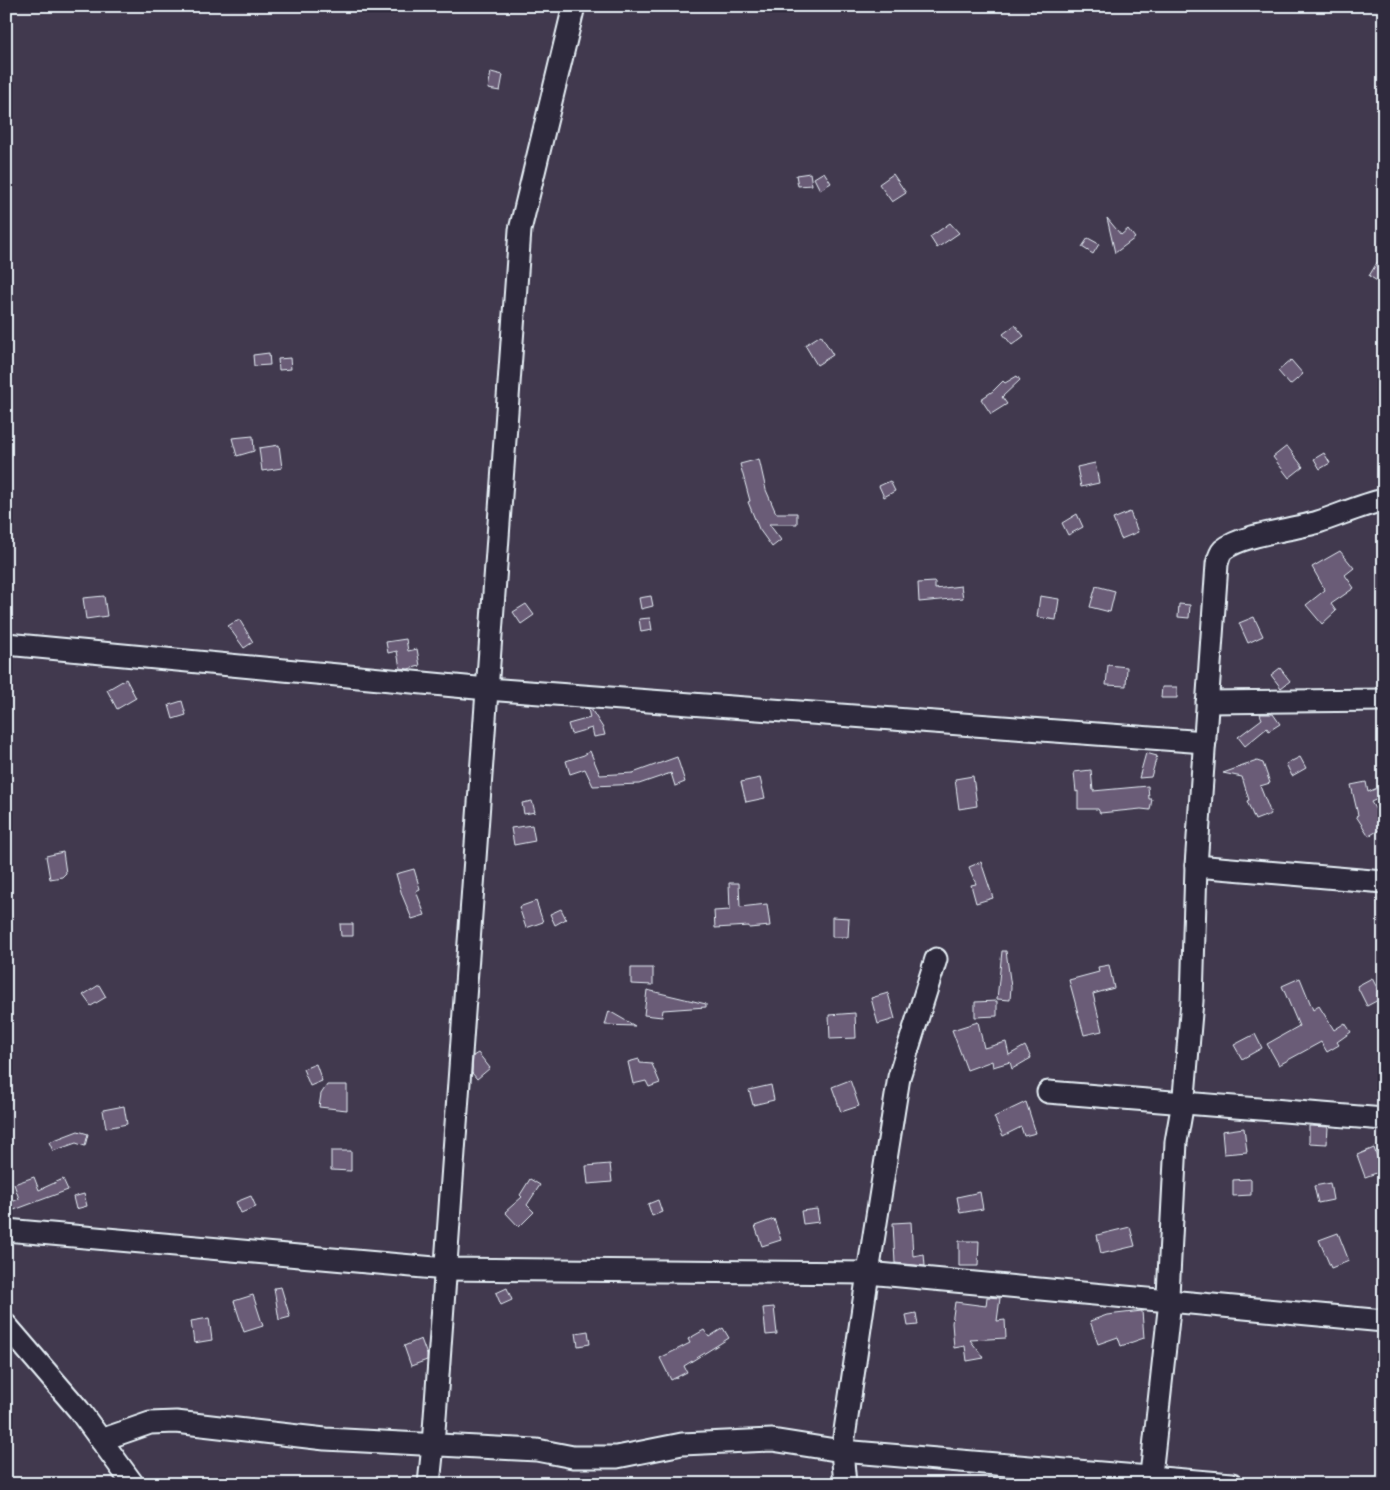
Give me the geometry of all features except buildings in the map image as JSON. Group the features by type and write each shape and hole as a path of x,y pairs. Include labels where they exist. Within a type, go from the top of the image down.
{"street":[{"path":"429,1484 520,230 574,6"},
{"path":"1150,1480 1170,1301 1168,1295 1176,1142 1183,1104 1192,1001 1196,866 1217,564 1222,551 1236,543 1256,536 1320,522 1384,500"},
{"path":"6,644 487,689 1205,742"},
{"path":"1207,702 1384,700"},
{"path":"1196,866 1384,882"},
{"path":"845,1484 842,1450 899,1077 936,959"},
{"path":"1048,1092 1384,1119"},
{"path":"6,1230 446,1269 868,1273 1384,1321"},
{"path":"6,1325 79,1410 133,1484"},
{"path":"101,1440 150,1423 176,1422 325,1439 537,1450 573,1457 616,1457 682,1444 772,1440 842,1450 1150,1480 1232,1484"}]}
